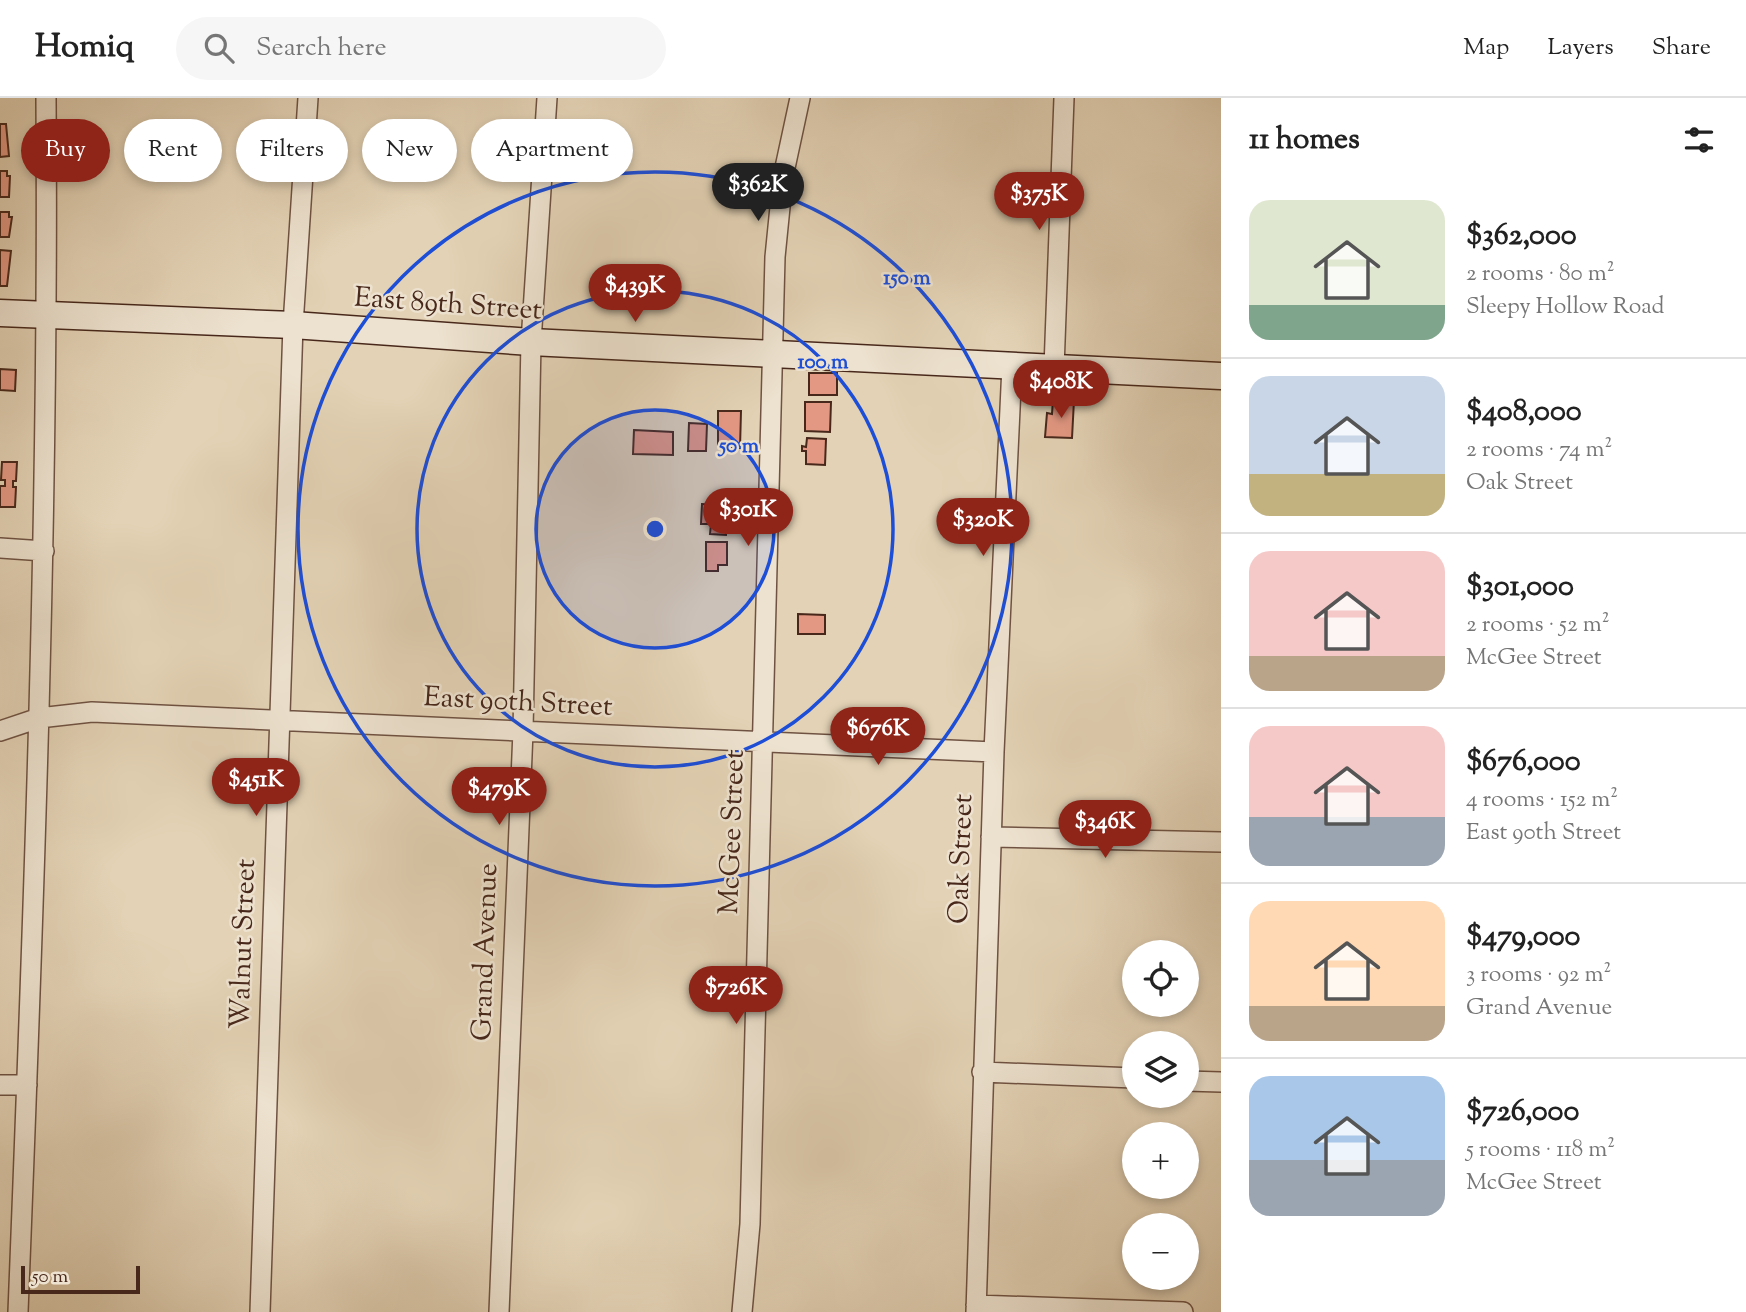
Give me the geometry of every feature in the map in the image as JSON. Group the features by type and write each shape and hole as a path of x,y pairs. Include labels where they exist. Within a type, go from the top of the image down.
{"street":[{"path":"18,1312 44,551 48,314 46,98"},
{"name":"Walnut Street","path":"260,1312 293,325 308,98"},
{"name":"Grand Avenue","path":"499,1312 523,731 531,342 547,98"},
{"name":"McGee Street","path":"742,1312 750,1224 775,257 783,177 800,98"},
{"path":"1054,368 1064,98"},
{"name":"East 89th Street","path":"0,313 293,325 531,342 1221,376"},
{"name":"Oak Street","path":"976,1308 994,752 1012,366"},
{"path":"0,548 44,551"},
{"name":"East 90th Street","path":"0,731 39,718 92,712 994,752"},
{"path":"991,837 1221,842"},
{"path":"982,1072 1122,1078"},
{"path":"1199,1081 1221,1082"},
{"path":"0,1085 27,1084"},
{"path":"976,1308 1182,1312"}],"building":[{"path":"0,124 6,124 9,156 0,157"},
{"path":"0,171 7,171 7,176 10,176 9,197 0,197"},
{"path":"0,212 9,212 9,217 12,217 9,237 0,237"},
{"path":"0,250 11,251 7,286 0,286"},
{"path":"0,369 16,370 15,391 0,390"},
{"path":"809,373 837,373 837,395 809,395"},
{"path":"1053,399 1074,400 1072,438 1045,437 1047,413 1052,414"},
{"path":"805,402 831,402 830,432 805,431"},
{"path":"718,411 741,411 740,448 718,447"},
{"path":"689,423 707,424 706,451 688,451"},
{"path":"634,430 673,432 673,455 633,454"},
{"path":"807,438 826,439 825,465 806,464 806,451 802,451 802,446 806,447"},
{"path":"2,462 17,462 16,481 13,481 13,487 16,487 15,507 0,507 0,486 5,486 5,480 1,480"},
{"path":"702,504 728,506 726,535 710,534 711,524 701,524"},
{"path":"706,542 727,542 727,565 718,565 718,571 706,571"},
{"path":"798,614 825,615 825,634 798,634"}]}
